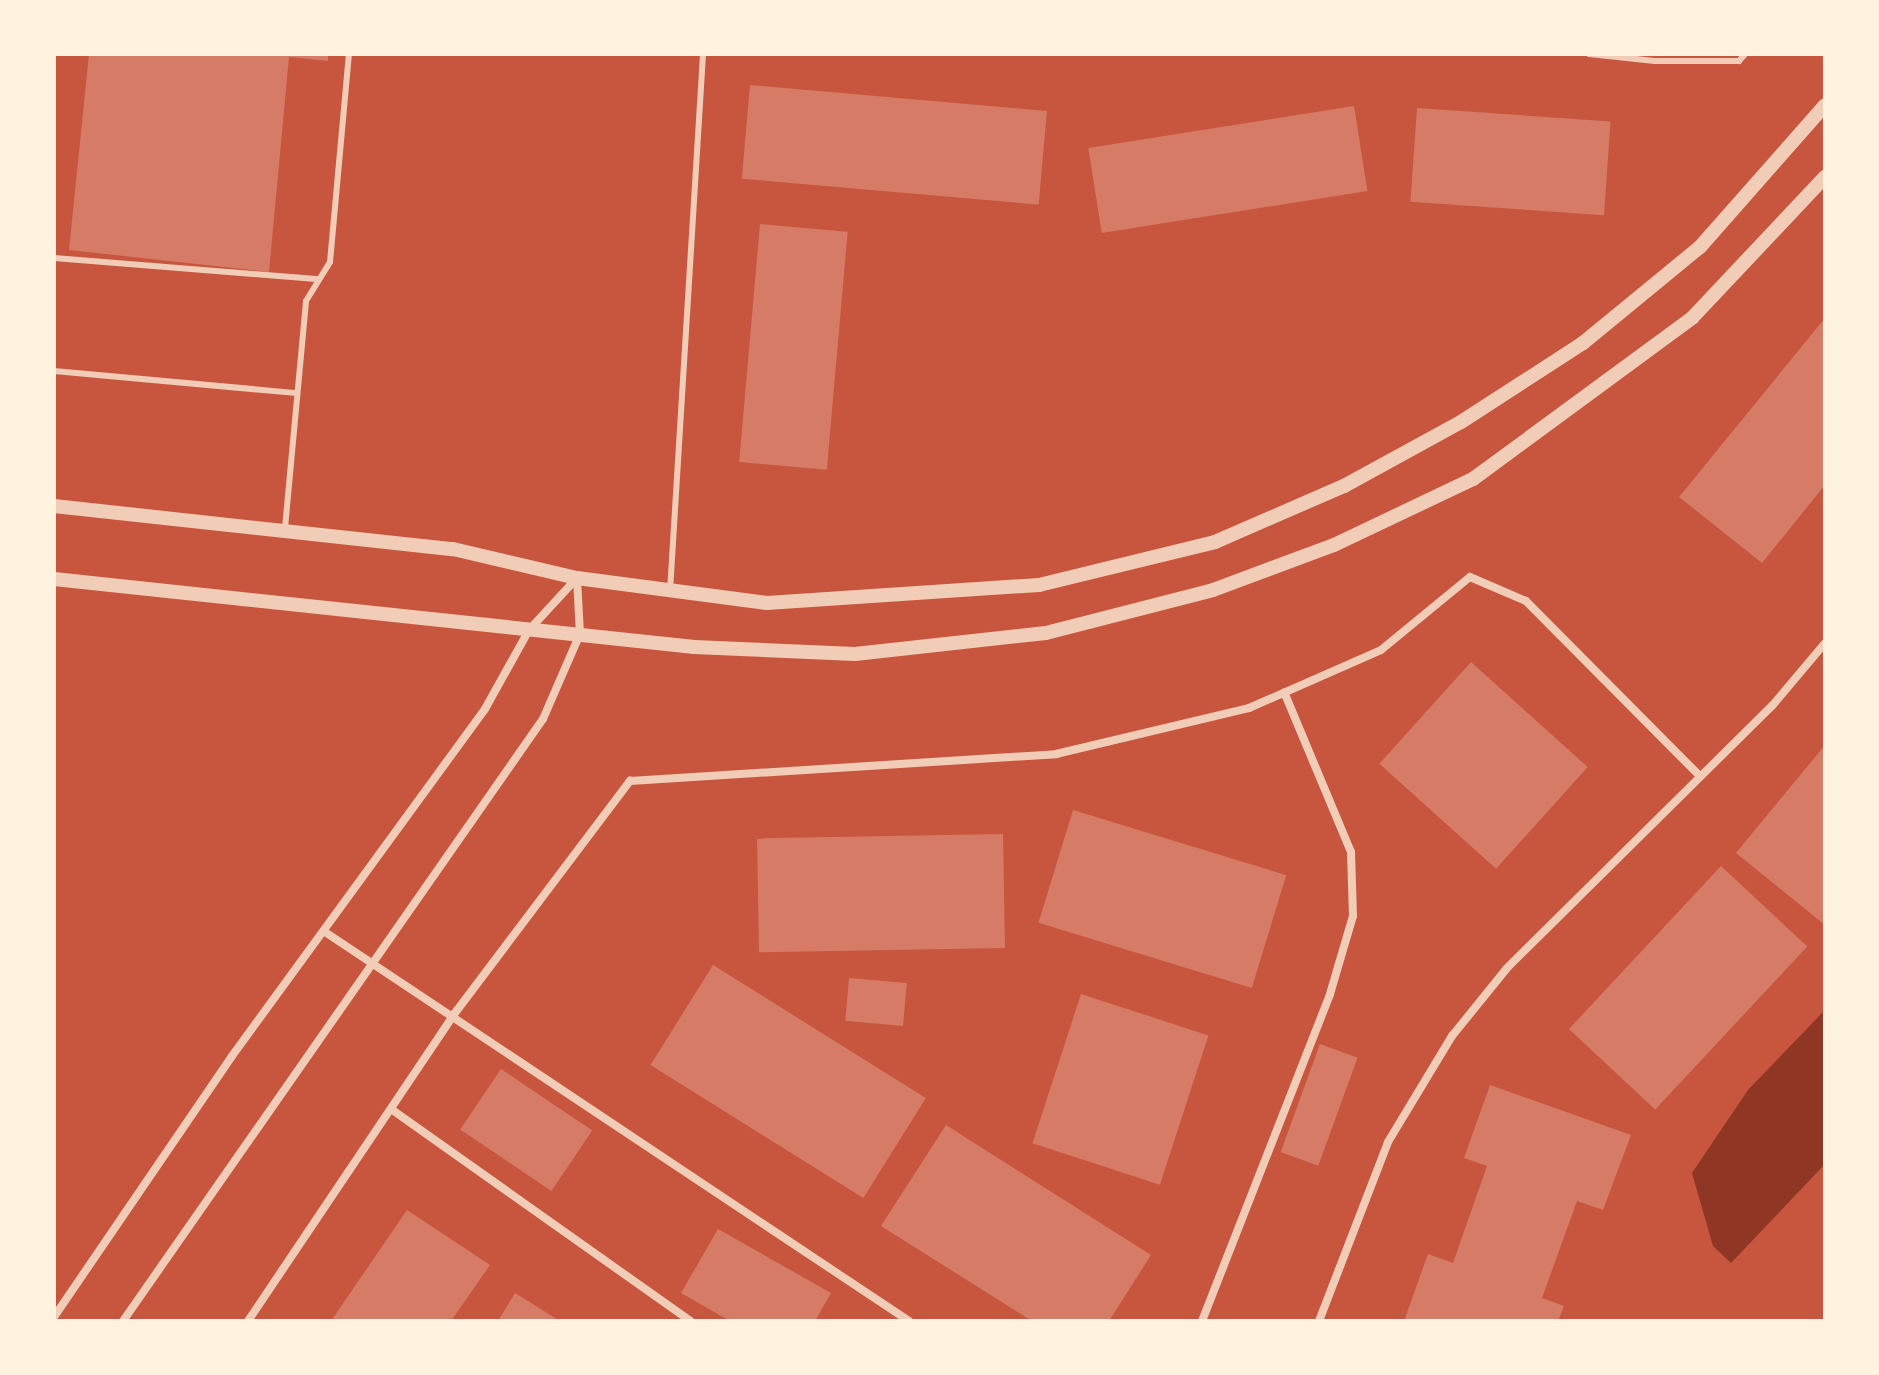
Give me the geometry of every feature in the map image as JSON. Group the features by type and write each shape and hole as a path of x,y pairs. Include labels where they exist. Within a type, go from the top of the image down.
{"street":[{"path":"54,506 285,528 453,549 577,578 767,603 1039,585 1215,542 1344,486 1583,343 1700,247 1825,105"},
{"path":"54,579 529,630 855,654 1046,633 1213,590 1334,545 1473,479 1692,318 1825,177"},
{"path":"248,1321 455,1013 630,781 1056,754 1249,708 1381,650 1470,577 1526,601 1697,773"},
{"path":"123,1321 377,964 543,719 580,634 577,578"},
{"path":"54,1317 485,709 529,630 577,578"},
{"path":"1319,1321 1388,1142 1452,1036 1507,968 1697,773 1772,706 1825,643"},
{"path":"1202,1321 1330,994 1353,916 1351,852 1284,692"},
{"path":"325,932 455,1013 909,1321"},
{"path":"391,1109 690,1321"}],"lane":[{"path":"285,528 306,301 316,279 330,262 349,54"},
{"path":"670,591 703,54"},
{"path":"1589,54 1655,61 1739,61 1745,54"},
{"path":"54,258 316,279"},
{"path":"54,371 297,393"}],"shaded area":[{"path":"1825,1010 1825,1164 1731,1263 1713,1246 1692,1173 1748,1090"}],"building":[{"path":"89,54 328,54 328,61 289,57 269,272 69,250"},
{"path":"750,85 1047,111 1039,205 742,179"},
{"path":"1354,106 1367,191 1102,233 1088,148"},
{"path":"1417,108 1611,122 1604,215 1410,202"},
{"path":"760,224 848,232 827,470 739,462"},
{"path":"1825,318 1825,485 1762,563 1679,497"},
{"path":"1471,662 1588,767 1496,869 1379,764"},
{"path":"1825,745 1825,925 1736,853"},
{"path":"1073,810 1286,875 1252,988 1039,923"},
{"path":"1003,834 1005,948 759,952 757,838"},
{"path":"1721,866 1807,946 1655,1110 1569,1029"},
{"path":"713,965 926,1098 863,1198 650,1065"},
{"path":"849,978 907,983 903,1026 845,1021"},
{"path":"1081,994 1208,1035 1160,1185 1032,1143"},
{"path":"1320,1044 1358,1058 1318,1166 1281,1152"},
{"path":"501,1069 592,1131 551,1191 460,1130"},
{"path":"1490,1085 1631,1135 1603,1210 1577,1201 1542,1298 1564,1306 1558,1321 1404,1321 1428,1254 1453,1263 1487,1166 1464,1158"},
{"path":"946,1125 1151,1255 1109,1321 1032,1321 881,1226"},
{"path":"407,1210 490,1265 451,1321 331,1321"},
{"path":"718,1229 831,1293 815,1321 730,1321 681,1293"},
{"path":"515,1293 560,1321 498,1321"}]}
